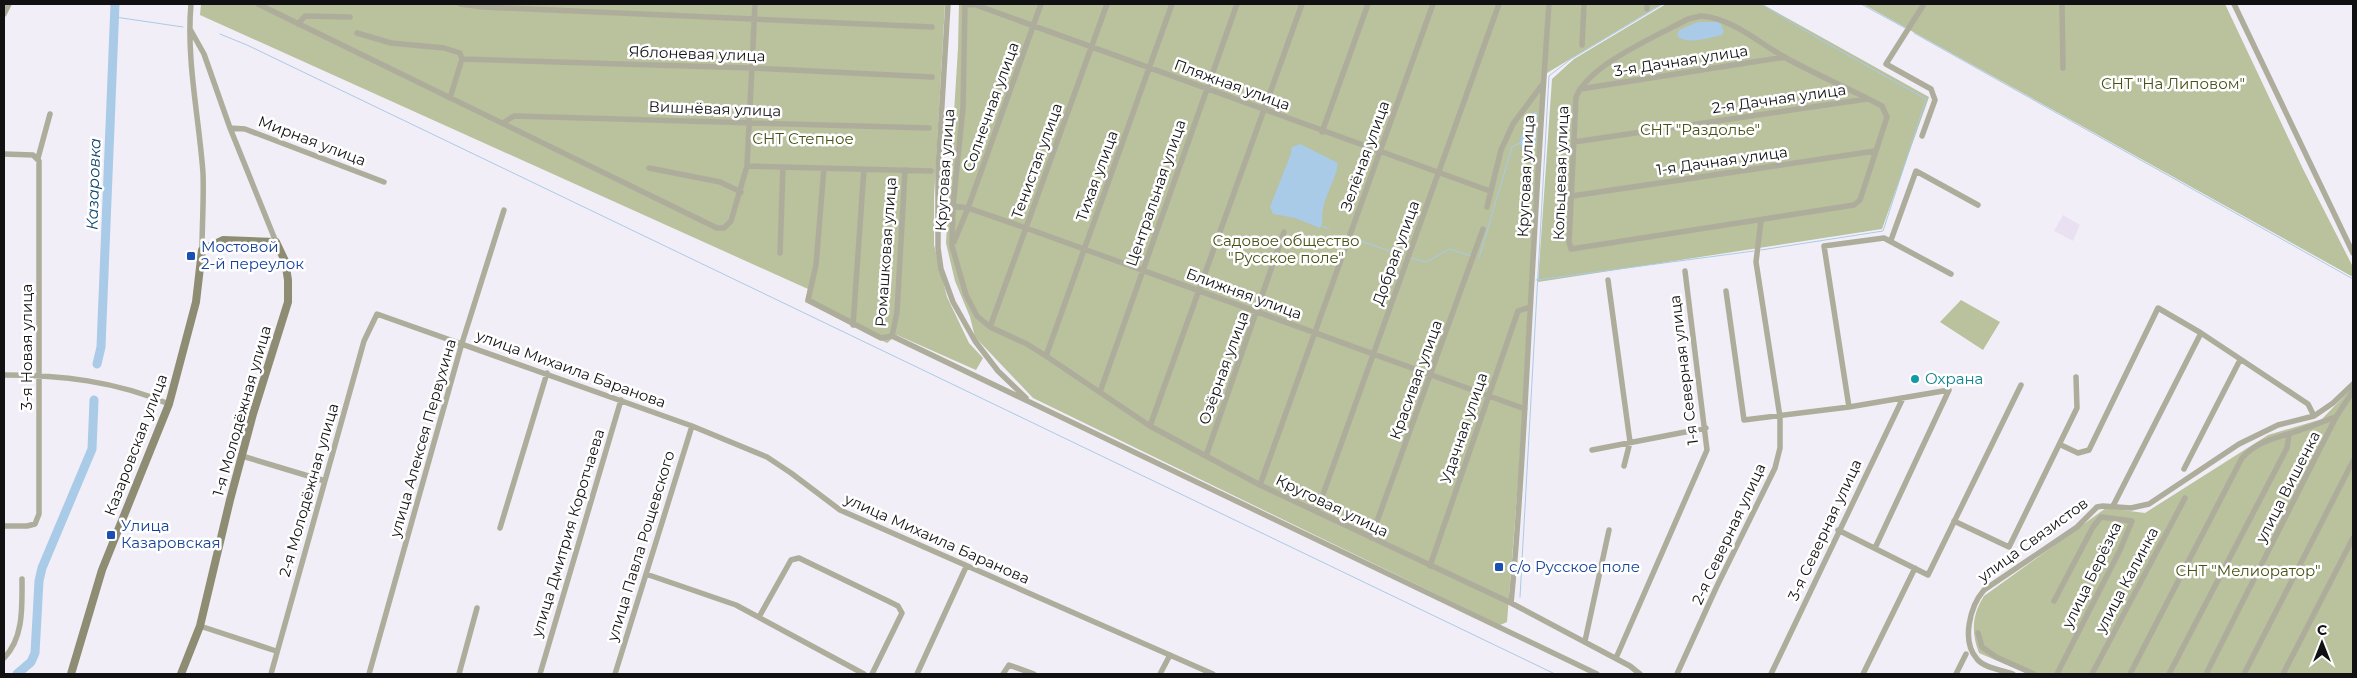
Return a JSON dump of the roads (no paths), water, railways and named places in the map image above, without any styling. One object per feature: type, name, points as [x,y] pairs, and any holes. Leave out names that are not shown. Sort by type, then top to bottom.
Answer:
[{"type":"street","points":[[4,14],[9,4]]},
{"type":"street","points":[[189,27],[204,54],[230,128],[276,242],[223,240],[202,250],[203,174],[189,27],[191,4]]},
{"type":"street","points":[[258,4],[717,228],[724,228],[731,221],[741,192],[747,166],[756,4]]},
{"type":"street","points":[[460,4],[483,7],[932,27]]},
{"type":"street","points":[[948,4],[938,171],[938,248],[941,269],[953,302],[974,341],[998,371],[1027,400]]},
{"type":"street","name":"Пляжная улица","points":[[965,4],[976,4],[1033,27],[1092,46],[1322,132],[1490,191]]},
{"type":"street","name":"Круговая улица","points":[[965,4],[963,108],[953,206],[952,246],[966,295],[977,316],[990,327],[1027,344],[1046,356],[1150,426],[1260,485],[1511,603],[1518,528],[1548,4]]},
{"type":"street","name":"Солнечная улица","points":[[952,246],[968,208],[1041,4]]},
{"type":"street","name":"Тенистая улица","points":[[990,327],[1107,4]]},
{"type":"street","name":"Тихая улица","points":[[1046,356],[1172,4]]},
{"type":"street","name":"Центральная улица","points":[[1100,392],[1237,4]]},
{"type":"street","points":[[1150,426],[1302,4]]},
{"type":"street","points":[[1322,132],[1368,4]]},
{"type":"street","name":"Зелёная улица","points":[[1260,485],[1433,4]]},
{"type":"street","name":"Добрая улица","points":[[1317,511],[1499,4]]},
{"type":"street","points":[[1582,45],[1584,4]]},
{"type":"street","points":[[1922,136],[1935,100],[1931,89],[1886,64],[1924,4]]},
{"type":"street","points":[[2062,4],[2063,68]]},
{"type":"street","points":[[2234,4],[2353,253]]},
{"type":"street","points":[[298,24],[305,16],[350,18]]},
{"type":"street","name":"Кольцевая улица","points":[[1700,16],[1712,16],[1725,21],[1785,57],[1882,106],[1887,117],[1860,200],[1854,205],[1571,250],[1569,242],[1576,97],[1580,89],[1593,74],[1611,61],[1688,19],[1700,16]]},
{"type":"street","name":"Яблоневая улица","points":[[357,33],[391,43],[444,48],[460,53],[462,59],[753,68],[932,77]]},
{"type":"street","name":"3-я Дачная улица","points":[[1580,89],[1785,57]]},
{"type":"street","points":[[450,98],[462,59]]},
{"type":"street","points":[[1487,207],[1501,150],[1513,124],[1542,85]]},
{"type":"street","name":"2-я Дачная улица","points":[[1574,142],[1868,99]]},
{"type":"street","name":"3-я Новая улица","points":[[4,526],[35,524],[39,514],[38,160],[50,114]]},
{"type":"street","name":"Вишнёвая улица","points":[[503,123],[514,116],[930,128]]},
{"type":"street","name":"Мирная улица","points":[[230,128],[245,129],[384,182]]},
{"type":"street","name":"1-я Дачная улица","points":[[1572,196],[1875,151]]},
{"type":"street","points":[[4,154],[30,155],[38,160]]},
{"type":"street","points":[[747,166],[931,171]]},
{"type":"street","points":[[780,254],[783,167]]},
{"type":"street","points":[[648,168],[720,182],[741,192]]},
{"type":"street","points":[[824,168],[816,265],[808,300],[852,325],[881,338],[892,336],[1597,674]]},
{"type":"street","points":[[852,325],[864,169]]},
{"type":"street","name":"Ромашковая улица","points":[[892,336],[897,312],[905,170]]},
{"type":"street","points":[[1891,240],[1916,171],[1978,205]]},
{"type":"street","name":"Ближняя улица","points":[[953,206],[968,208],[1026,228],[1525,409]]},
{"type":"street","name":"улица Алексея Первухина","points":[[369,674],[462,343],[504,210]]},
{"type":"street","name":"2-я Северная улица","points":[[1677,674],[1717,586],[1775,468],[1780,448],[1780,416],[1756,262],[1761,220]]},
{"type":"street","name":"Красивая улица","points":[[1371,538],[1483,229]]},
{"type":"street","name":"Озёрная улица","points":[[1206,456],[1258,312],[1284,232]]},
{"type":"street","points":[[1849,407],[1824,246],[1884,238],[1891,240],[1951,274]]},
{"type":"street","name":"1-я Молодёжная улица","points":[[181,674],[200,626],[242,456],[288,302],[288,280],[285,261],[276,242]]},
{"type":"street","name":"Казаровская улица","points":[[71,674],[102,570],[169,404],[196,302],[202,250]]},
{"type":"street","name":"1-я Северная улица","points":[[1616,658],[1706,450],[1706,428],[1685,271]]},
{"type":"street","points":[[1608,280],[1630,442],[1624,466]]},
{"type":"street","points":[[1726,290],[1744,420],[1849,407],[1949,390],[1875,548]]},
{"type":"street","name":"Удачная улица","points":[[1430,566],[1518,310],[1530,306]]},
{"type":"street","points":[[2061,445],[2078,452],[2089,450],[2158,308],[2201,333],[2308,404],[2314,416]]},
{"type":"street","name":"улица Михаила Баранова","points":[[377,314],[692,426],[767,458],[791,473],[840,510],[1213,674]]},
{"type":"street","name":"2-я Молодёжная улица","points":[[271,674],[364,340],[377,314]]},
{"type":"street","points":[[2114,506],[2201,333]]},
{"type":"street","points":[[2184,469],[2240,360]]},
{"type":"street","points":[[500,528],[547,373]]},
{"type":"street","points":[[4,375],[39,375],[111,384],[139,391],[169,404]]},
{"type":"street","points":[[1954,521],[2009,548],[2061,445],[2077,408],[2076,377]]},
{"type":"street","name":"улица Связистов","points":[[2013,674],[1978,661],[1972,650],[1971,618],[1977,597],[1995,582],[2077,527],[2092,510],[2103,506],[2131,508],[2149,504],[2239,444],[2278,425],[2314,416],[2333,403],[2353,384]]},
{"type":"street","points":[[1838,530],[1928,575],[2021,385]]},
{"type":"street","name":"улица Вишенка","points":[[2206,674],[2336,417],[2353,391]]},
{"type":"street","name":"3-я Северная улица","points":[[1771,674],[1838,530],[1903,398]]},
{"type":"street","name":"улица Дмитрия Коротчаева","points":[[540,674],[621,400]]},
{"type":"street","points":[[2130,674],[2242,458],[2249,450],[2273,437],[2289,434],[2336,417]]},
{"type":"street","name":"улица Павла Рощевского","points":[[615,674],[692,426]]},
{"type":"street","points":[[1592,450],[1706,428]]},
{"type":"street","points":[[2169,674],[2287,448],[2289,434]]},
{"type":"street","points":[[242,456],[325,481]]},
{"type":"street","points":[[2244,674],[2353,461]]},
{"type":"street","name":"улица Калинка","points":[[2092,674],[2184,498]]},
{"type":"street","name":"улица Берёзка","points":[[2054,601],[2092,527],[2101,517],[2132,521],[2120,550],[2057,674]]},
{"type":"street","points":[[1585,641],[1610,530]]},
{"type":"street","points":[[2283,674],[2353,538]]},
{"type":"street","points":[[759,617],[791,560],[799,558],[898,606],[902,613],[872,674]]},
{"type":"street","points":[[917,674],[966,567]]},
{"type":"street","points":[[1863,674],[1915,568]]},
{"type":"street","points":[[646,574],[736,605],[808,646],[864,674]]},
{"type":"street","points":[[4,658],[12,649],[18,632],[22,610],[22,579]]},
{"type":"street","points":[[1511,603],[1616,658],[1640,674]]},
{"type":"street","points":[[460,674],[477,608]]},
{"type":"street","points":[[200,626],[276,651]]},
{"type":"street","points":[[1978,633],[1982,647],[1996,657],[2034,674]]},
{"type":"street","points":[[1956,674],[1966,654]]},
{"type":"street","points":[[1160,674],[1170,655]]},
{"type":"street","points":[[1003,674],[1009,665],[1034,674]]},
{"type":"water","points":[[1698,22],[1720,22],[1724,32],[1722,35],[1698,40],[1687,40],[1677,36],[1679,30]]},
{"type":"water","points":[[1534,112],[1537,112],[1536,144],[1526,143],[1522,147],[1519,144],[1526,122],[1532,118]]},
{"type":"water","points":[[1300,144],[1338,163],[1324,203],[1320,228],[1295,218],[1273,214],[1270,207],[1292,147]]},
{"type":"waterway","name":"Казаровка","points":[[97,364],[101,347],[115,4]]},
{"type":"waterway","points":[[1520,597],[1549,76],[1571,59],[1663,4]]},
{"type":"waterway","points":[[1761,4],[1926,99],[1883,231],[1761,250]]},
{"type":"waterway","points":[[1861,4],[1905,28]]},
{"type":"waterway","points":[[115,17],[183,27]]},
{"type":"waterway","points":[[1914,33],[2353,279]]},
{"type":"waterway","points":[[220,34],[247,45],[1555,674]]},
{"type":"waterway","points":[[1479,258],[1512,147],[1519,143]]},
{"type":"waterway","points":[[1322,226],[1329,229]]},
{"type":"waterway","points":[[1355,239],[1404,256]]},
{"type":"waterway","points":[[1411,258],[1426,262],[1450,249],[1471,256]]},
{"type":"waterway","points":[[1536,280],[1754,251]]},
{"type":"waterway","name":"Казаровка","points":[[17,674],[31,662],[35,653],[39,581],[42,568],[92,449],[94,400]]},
{"type":"place","name":"Мостовой 2-й переулок","points":[[191,256]]},
{"type":"place","name":"Охрана","points":[[1915,379]]},
{"type":"place","name":"Улица Казаровская","points":[[111,535]]},
{"type":"place","name":"с/о Русское поле","points":[[1499,567]]},
{"type":"park label","name":"СНТ \"На Липовом\"","points":[[2173,84]]},
{"type":"park label","name":"СНТ \"Раздолье\"","points":[[1700,130]]},
{"type":"park label","name":"СНТ Степное","points":[[803,139]]},
{"type":"park label","name":"Садовое общество \"Русское поле\"","points":[[1286,250]]},
{"type":"park label","name":"СНТ \"Мелиоратор\"","points":[[2248,571]]}]
